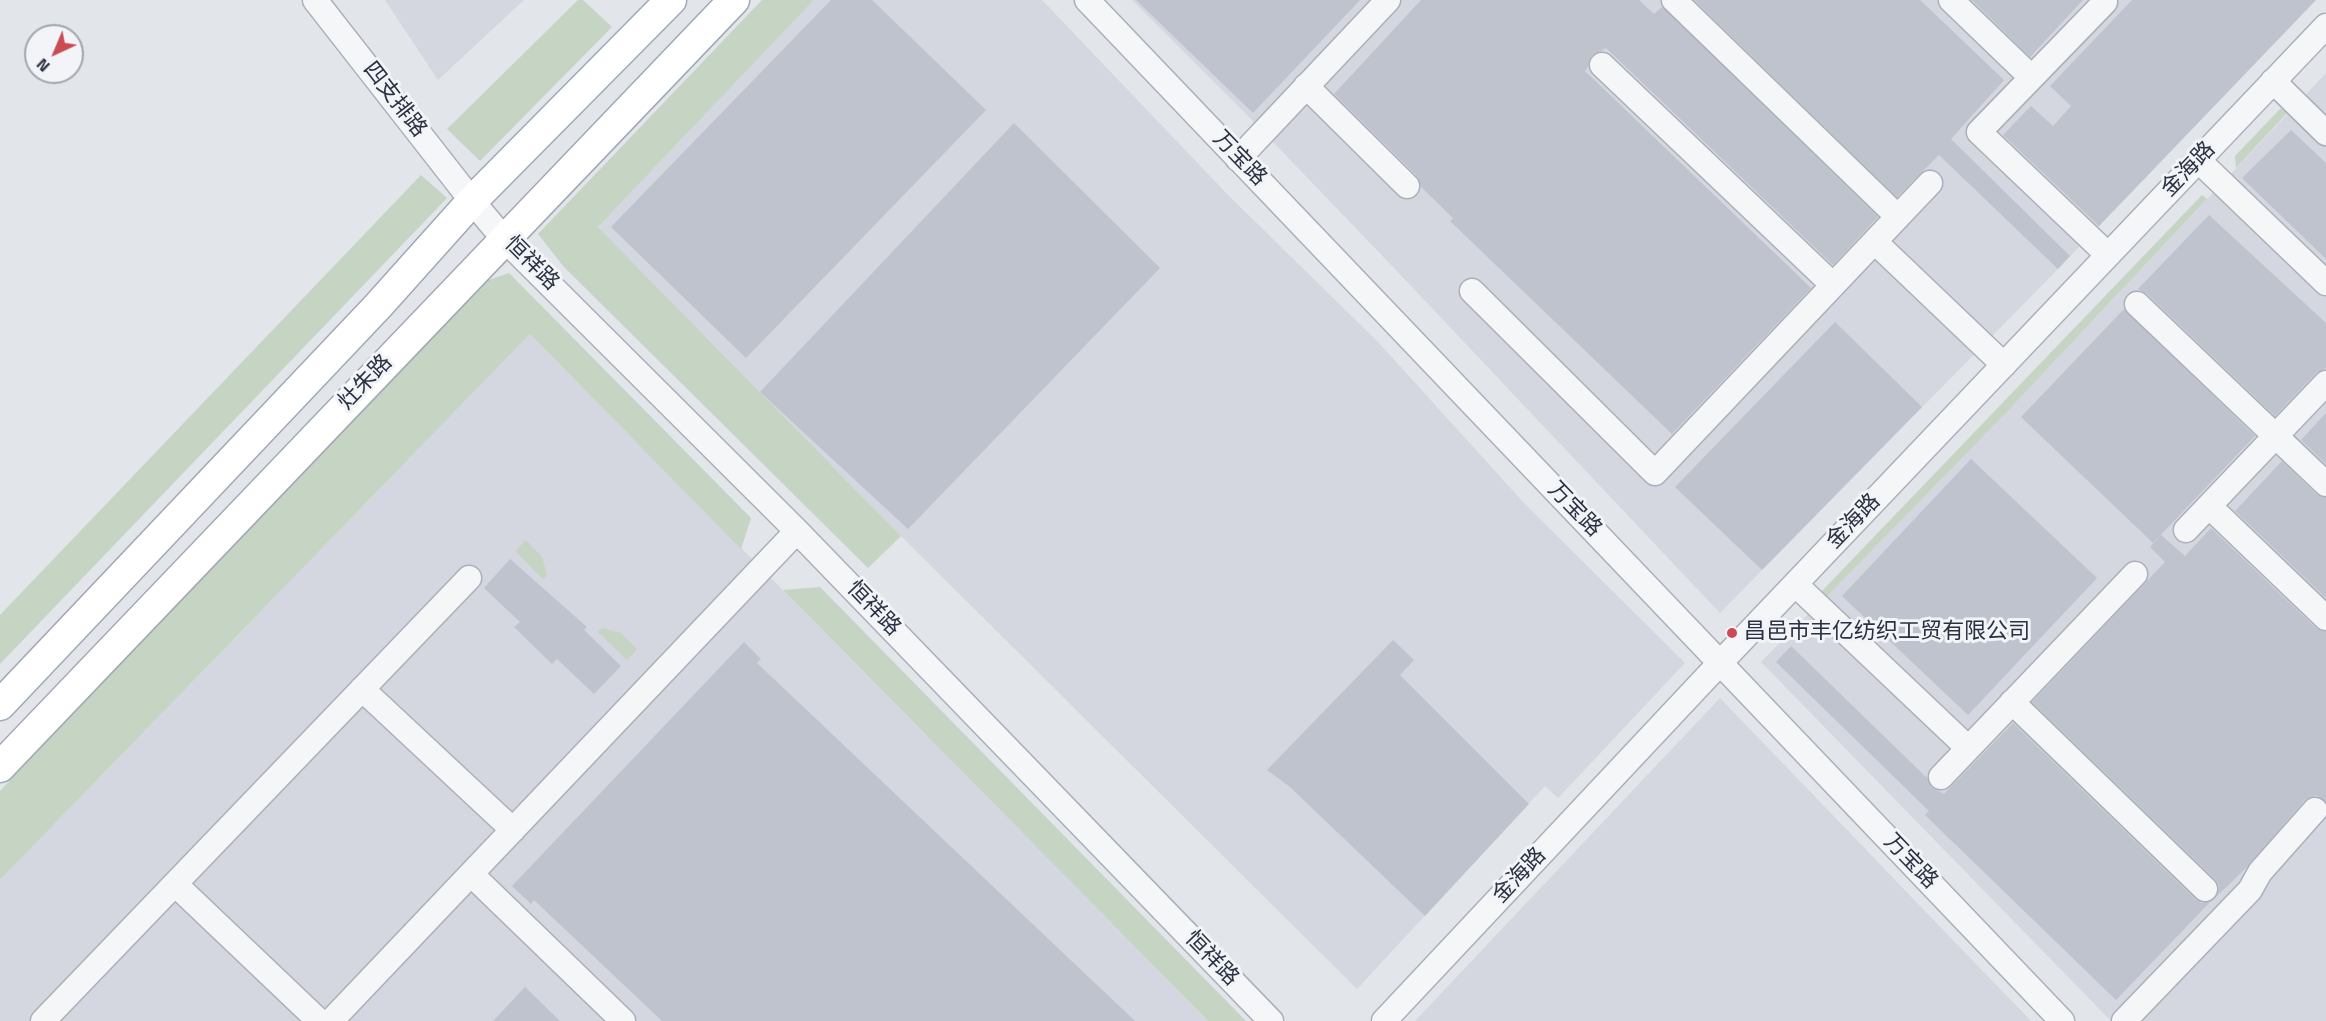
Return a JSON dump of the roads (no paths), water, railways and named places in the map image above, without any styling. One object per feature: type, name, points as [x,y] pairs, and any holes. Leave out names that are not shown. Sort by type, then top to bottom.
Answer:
[{"type":"main road","name":"灶朱路","points":[[0,705],[378,306],[472,201],[671,0]]},
{"type":"main road","name":"灶朱路","points":[[0,767],[734,0]]},
{"type":"street","name":"四支排路","points":[[315,0],[472,201]]},
{"type":"street","name":"万宝路","points":[[1087,0],[2062,1021]]},
{"type":"street","points":[[1238,159],[1388,0]]},
{"type":"street","points":[[1674,0],[1898,217]]},
{"type":"street","points":[[1952,0],[2031,77]]},
{"type":"street","points":[[2105,2],[1979,132],[2108,255]]},
{"type":"street","name":"金海路","points":[[1384,1021],[1720,663],[2326,26]]},
{"type":"street","points":[[1602,65],[1833,285]]},
{"type":"street","points":[[2273,81],[2326,133]]},
{"type":"street","points":[[1306,86],[1407,186]]},
{"type":"street","points":[[2198,160],[2326,283]]},
{"type":"street","points":[[1472,291],[1655,473],[1930,183]]},
{"type":"street","name":"恒祥路","points":[[472,201],[504,238],[797,531],[1270,1021]]},
{"type":"street","points":[[1875,242],[2004,365]]},
{"type":"street","points":[[2137,304],[2326,484]]},
{"type":"street","points":[[2186,530],[2326,383]]},
{"type":"street","points":[[2209,506],[2326,618]]},
{"type":"street","points":[[331,1021],[797,531]]},
{"type":"street","points":[[1941,777],[2134,574]]},
{"type":"street","points":[[43,1021],[469,578]]},
{"type":"street","points":[[1795,584],[1968,748]]},
{"type":"street","points":[[362,689],[513,830]]},
{"type":"street","points":[[2012,702],[2205,889]]},
{"type":"street","points":[[2124,1021],[2250,890],[2260,872],[2315,810]]},
{"type":"street","points":[[471,874],[623,1021]]},
{"type":"street","points":[[175,884],[319,1021]]},
{"type":"place","name":"昌邑市丰亿纺织工贸有限公司","points":[[1732,633]]}]
